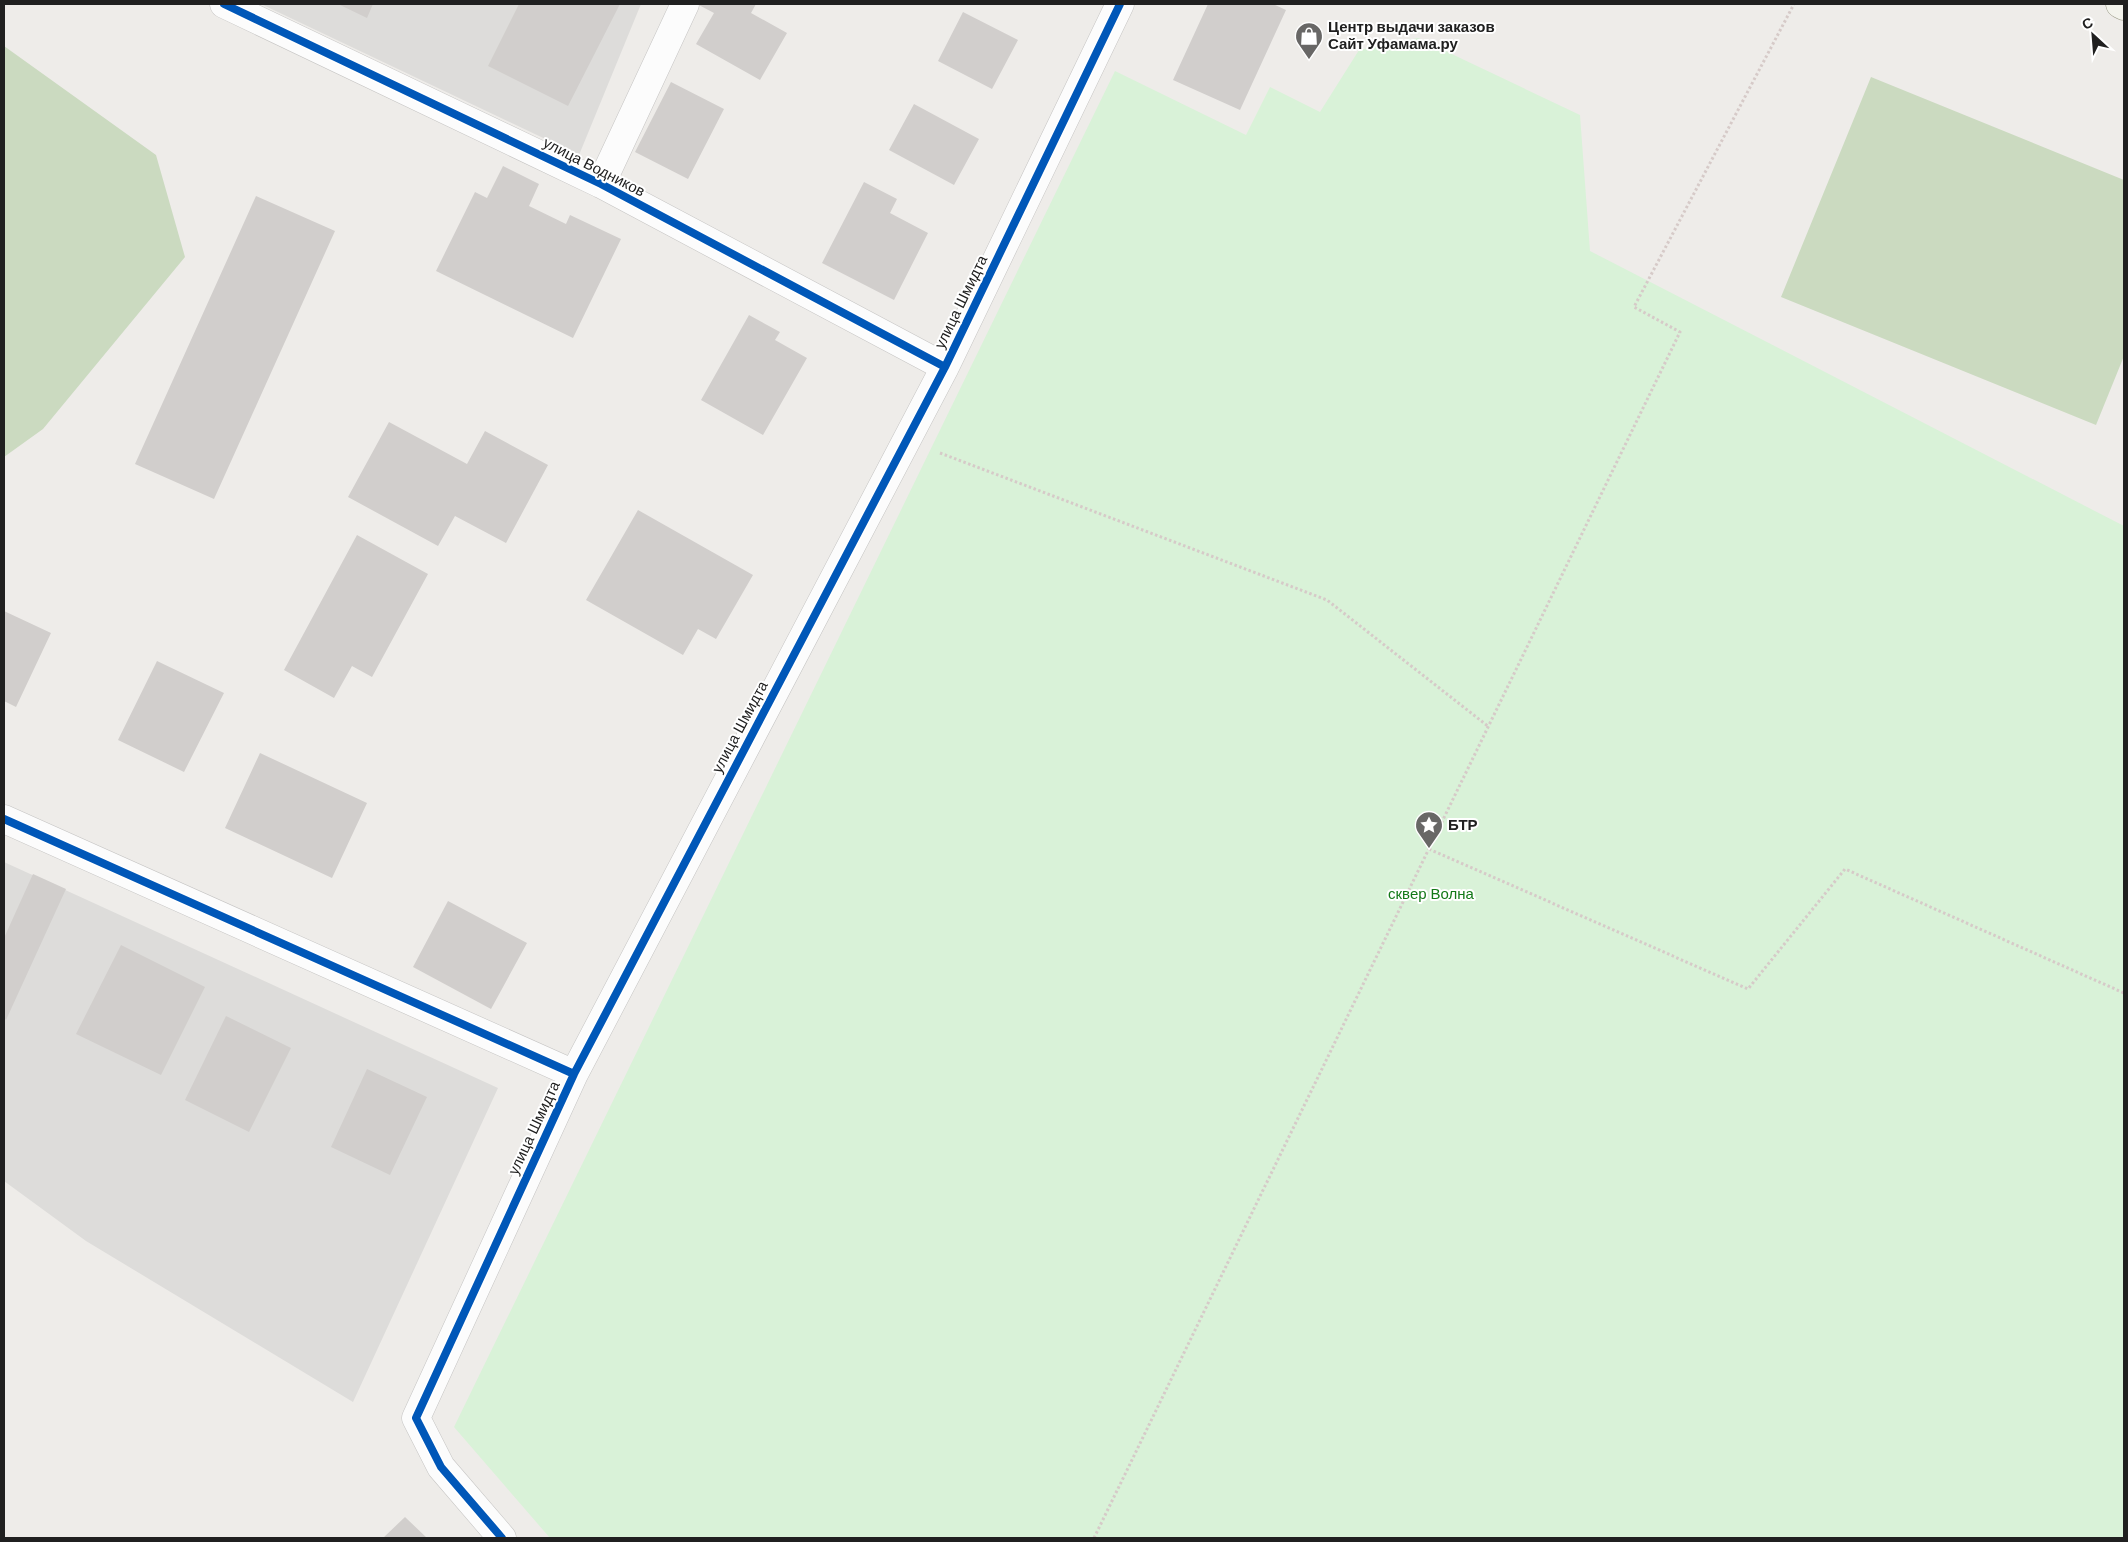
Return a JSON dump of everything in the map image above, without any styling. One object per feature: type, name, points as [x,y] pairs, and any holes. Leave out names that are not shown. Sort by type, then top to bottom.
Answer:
[{"type":"main road","points":[[2120,4],[2124,6]]},
{"type":"street","name":"улица Водников","points":[[224,4],[601,184],[945,367]]},
{"type":"street","points":[[601,184],[685,4]]},
{"type":"street","name":"улица Шмидта","points":[[502,1538],[441,1467],[416,1418],[574,1074],[945,367],[1120,4]]},
{"type":"street","points":[[4,819],[574,1074]]},
{"type":"path","points":[[1094,1538],[1680,332],[1634,307],[1794,4]]},
{"type":"path","points":[[906,440],[1327,600],[1488,727]]},
{"type":"path","points":[[1429,849],[1748,989],[1845,868],[2124,993]]},
{"type":"shaded area","points":[[261,4],[641,4],[579,155]]},
{"type":"shaded area","points":[[4,862],[498,1088],[353,1402],[86,1241],[4,1181]]},
{"type":"green space","name":"сквер Волна","points":[[1418,38],[1580,115],[1590,251],[2124,526],[2124,1538],[550,1538],[454,1427],[1115,71],[1246,135],[1270,87],[1320,112],[1359,50]]},
{"type":"green space","points":[[4,46],[156,155],[185,257],[43,429],[4,457]]},
{"type":"green space","points":[[1871,77],[2124,180],[2124,356],[2096,425],[1781,297]]},
{"type":"building","points":[[338,4],[373,4],[367,18]]},
{"type":"building","points":[[519,4],[620,4],[568,106],[488,66]]},
{"type":"building","points":[[697,4],[756,4],[751,13],[787,33],[760,80],[696,44],[714,13]]},
{"type":"building","points":[[1208,4],[1273,4],[1286,10],[1240,110],[1173,80]]},
{"type":"building","points":[[963,12],[1018,40],[992,89],[938,61]]},
{"type":"building","points":[[671,82],[724,109],[688,179],[635,152]]},
{"type":"building","points":[[914,104],[979,139],[954,185],[889,150]]},
{"type":"building","points":[[503,166],[539,184],[529,206],[566,224],[570,215],[621,239],[573,338],[436,271],[475,192],[487,198]]},
{"type":"building","points":[[864,182],[897,199],[890,213],[928,233],[894,300],[822,263]]},
{"type":"building","points":[[256,196],[335,231],[214,499],[135,464]]},
{"type":"building","points":[[749,315],[780,332],[775,340],[807,358],[763,435],[701,400]]},
{"type":"building","points":[[389,422],[467,464],[485,431],[548,465],[506,543],[455,516],[438,546],[348,497]]},
{"type":"building","points":[[638,510],[753,575],[716,639],[698,629],[683,655],[586,600]]},
{"type":"building","points":[[357,535],[428,574],[372,677],[352,666],[334,698],[284,670]]},
{"type":"building","points":[[4,611],[51,633],[16,707],[4,701]]},
{"type":"building","points":[[157,661],[224,693],[184,772],[118,740]]},
{"type":"building","points":[[260,753],[367,803],[332,878],[225,828]]},
{"type":"building","points":[[33,874],[66,889],[6,1020],[4,1018],[4,938]]},
{"type":"building","points":[[448,901],[527,943],[491,1009],[413,967]]},
{"type":"building","points":[[121,945],[205,987],[161,1075],[76,1034]]},
{"type":"building","points":[[226,1016],[291,1048],[249,1132],[185,1100]]},
{"type":"building","points":[[367,1069],[427,1097],[390,1175],[331,1147]]},
{"type":"building","points":[[405,1517],[427,1538],[383,1538]]},
{"type":"cycle path","points":[[224,4],[601,184],[945,367]]},
{"type":"cycle path","points":[[502,1538],[441,1467],[416,1418],[574,1074],[945,367],[1120,4]]},
{"type":"cycle path","points":[[4,819],[574,1074]]},
{"type":"place","name":"Центр выдачи заказов Сайт Уфамама.ру","points":[[1309,60]]},
{"type":"place","name":"БТР","points":[[1429,849]]}]
